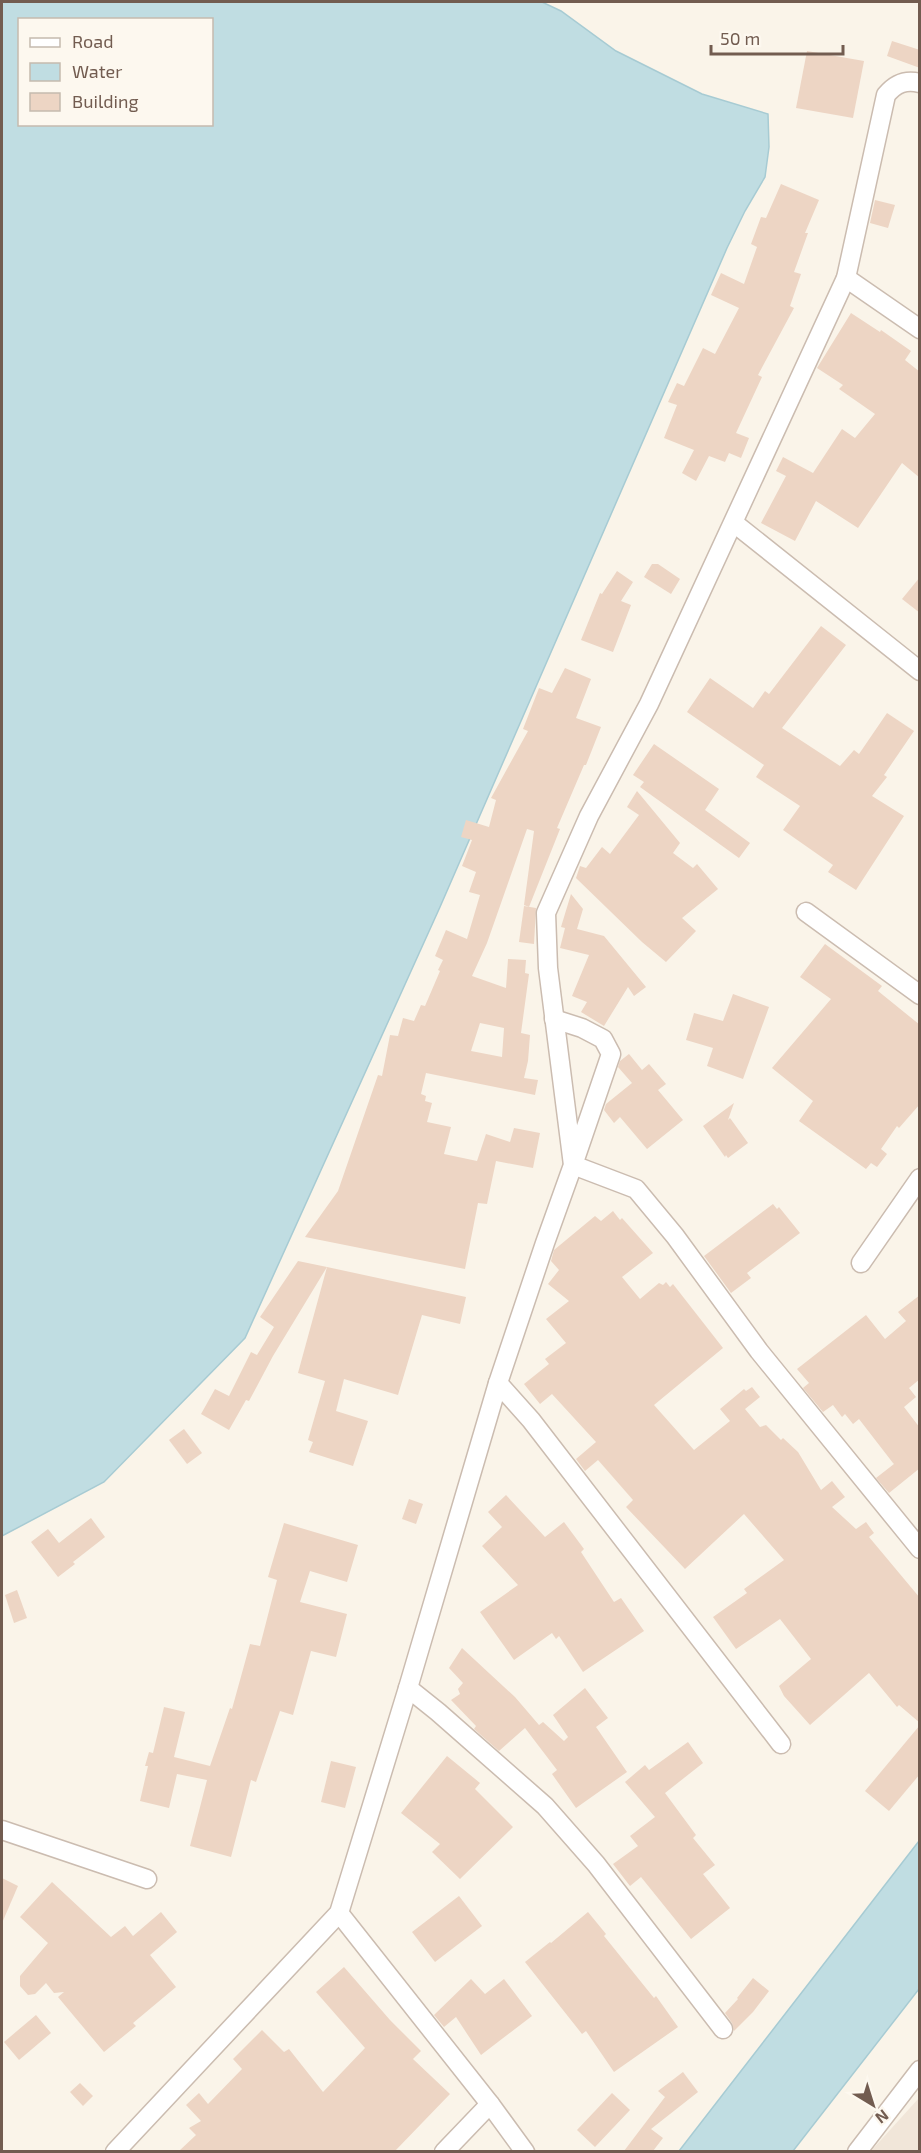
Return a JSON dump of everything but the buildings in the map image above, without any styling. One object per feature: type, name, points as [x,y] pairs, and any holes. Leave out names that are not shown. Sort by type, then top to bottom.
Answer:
[{"type":"street","points":[[573,1166],[548,968],[546,913],[590,816],[649,704],[846,278],[886,96],[906,81],[920,83]]},
{"type":"street","points":[[846,278],[920,328]]},
{"type":"street","points":[[734,523],[920,671]]},
{"type":"street","points":[[806,912],[920,995]]},
{"type":"street","points":[[115,2151],[339,1913],[498,1383],[611,1054],[603,1039],[582,1028],[554,1018]]},
{"type":"street","points":[[573,1166],[636,1189],[675,1236],[759,1351],[920,1550]]},
{"type":"street","points":[[861,1263],[920,1178]]},
{"type":"street","points":[[498,1383],[531,1420],[781,1744]]},
{"type":"street","points":[[408,1688],[544,1806],[596,1864],[723,2029]]},
{"type":"street","points":[[2,1830],[147,1879]]},
{"type":"street","points":[[339,1913],[525,2151]]},
{"type":"street","points":[[857,2151],[920,2070]]},
{"type":"street","points":[[444,2151],[490,2104]]},
{"type":"shaded area","points":[[919,2098],[919,2151],[871,2151]]},
{"type":"water","points":[[2,2],[542,2],[561,11],[616,51],[702,94],[768,114],[769,147],[765,177],[727,248],[440,907],[245,1338],[104,1482],[2,1536]]},
{"type":"water","points":[[919,1841],[919,1989],[793,2151],[679,2151]]}]
